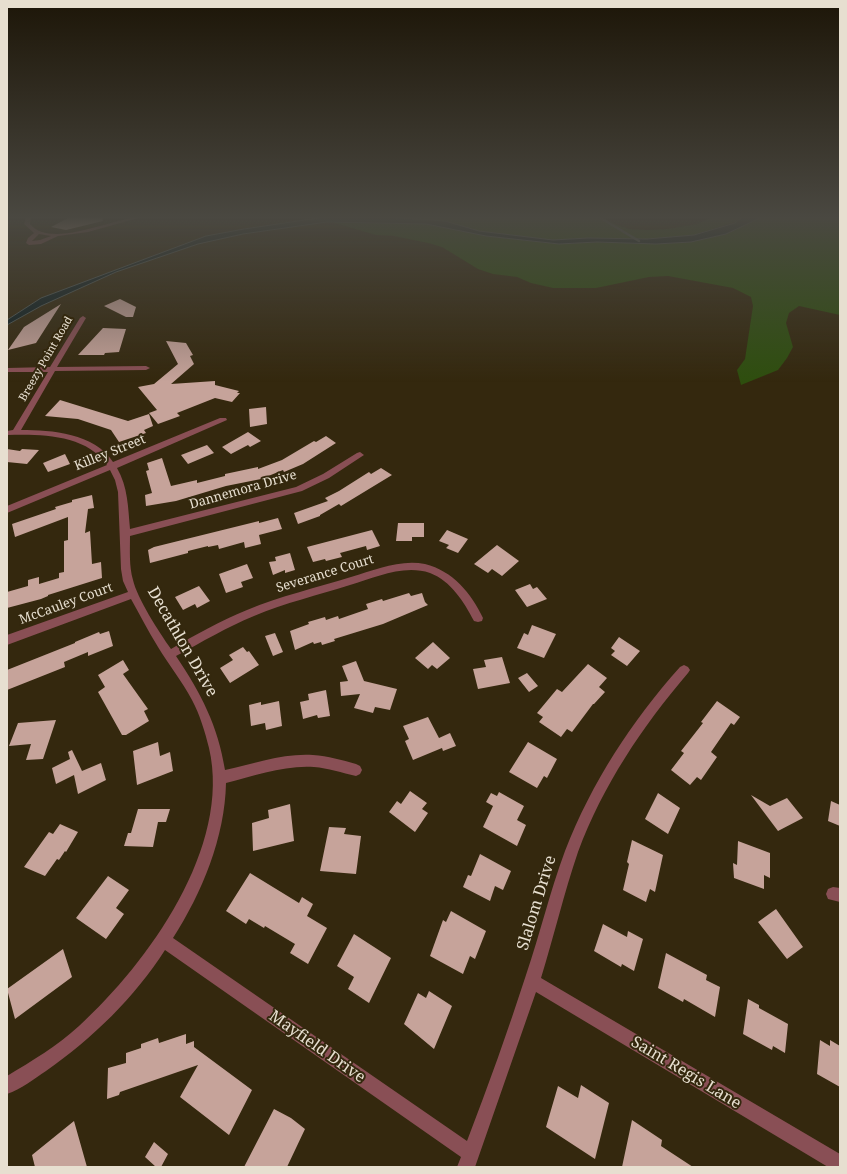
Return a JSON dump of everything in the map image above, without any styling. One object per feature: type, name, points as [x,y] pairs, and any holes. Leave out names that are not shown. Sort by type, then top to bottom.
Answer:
[{"type":"street","name":"Breezy Point Road","points":[[11,433],[53,370],[83,318]]},
{"type":"street","points":[[7,370],[146,368]]},
{"type":"street","name":"Killey Street","points":[[7,510],[223,420]]},
{"type":"street","name":"Decathlon Drive","points":[[7,1086],[46,1062],[84,1032],[118,998],[147,964],[164,940],[190,892],[204,858],[214,824],[219,792],[219,778],[211,734],[201,706],[188,682],[169,655],[149,622],[128,582],[120,482],[107,459],[82,442],[59,435],[11,433]]},
{"type":"street","name":"Dannemora Drive","points":[[125,534],[299,489],[326,476],[360,455]]},
{"type":"street","name":"Severance Court","points":[[169,655],[239,618],[270,606],[402,566],[426,568],[436,572],[462,592],[478,618]]},
{"type":"street","name":"McCauley Court","points":[[7,640],[134,594]]},
{"type":"street","name":"Slalom Drive","points":[[468,1161],[532,981],[571,852],[584,821],[607,774],[635,728],[657,699],[684,670]]},
{"type":"street","points":[[219,778],[288,762],[308,761],[332,764],[356,770]]},
{"type":"street","name":"Mayfield Drive","points":[[164,940],[468,1161]]},
{"type":"street","name":"Saint Regis Lane","points":[[532,981],[840,1164]]},
{"type":"green space","points":[[486,272],[840,272],[840,315],[799,306],[789,313],[786,323],[793,347],[787,358],[778,370],[741,385],[737,370],[745,359],[753,306],[751,297],[733,288],[668,276],[649,277],[596,288],[553,288],[531,283],[517,277]]},
{"type":"shaded area","points":[[111,272],[117,272],[41,306],[7,325],[7,320],[41,298]]},
{"type":"building","points":[[120,299],[136,307],[133,317],[126,317],[104,306]]},
{"type":"building","points":[[61,304],[36,343],[8,350],[24,327]]},
{"type":"building","points":[[103,328],[126,329],[119,352],[105,353],[104,355],[78,355]]},
{"type":"building","points":[[166,341],[186,343],[193,355],[190,356],[194,364],[171,384],[215,381],[215,385],[239,391],[237,393],[240,393],[232,402],[215,398],[177,413],[180,416],[158,424],[149,413],[157,410],[138,387],[154,384],[178,364]]},
{"type":"building","points":[[60,400],[128,421],[149,414],[153,426],[144,430],[146,433],[119,442],[111,430],[78,419],[45,416]]},
{"type":"building","points":[[266,407],[267,424],[250,427],[249,409]]},
{"type":"building","points":[[248,432],[261,441],[250,447],[248,445],[231,454],[222,447]]},
{"type":"building","points":[[326,436],[336,443],[303,464],[284,472],[283,470],[261,479],[226,486],[176,501],[146,506],[145,495],[152,493],[146,471],[149,470],[147,463],[162,458],[171,486],[197,480],[197,483],[225,476],[225,474],[258,467],[258,469],[282,460],[314,441],[316,442]]},
{"type":"building","points":[[207,445],[214,453],[188,464],[181,455]]},
{"type":"building","points":[[7,449],[20,451],[22,449],[39,450],[27,464],[7,462]]},
{"type":"building","points":[[65,454],[70,464],[48,472],[43,463]]},
{"type":"building","points":[[381,468],[392,475],[341,506],[339,504],[320,516],[298,524],[294,513],[328,501],[325,498],[369,472],[371,474]]},
{"type":"building","points":[[92,495],[94,508],[88,509],[85,533],[90,531],[92,564],[101,562],[102,578],[48,595],[41,599],[7,608],[7,592],[28,586],[28,580],[39,577],[39,584],[59,578],[59,573],[64,572],[64,541],[68,540],[68,517],[15,537],[12,524],[56,509],[55,507],[72,502],[72,500]]},
{"type":"building","points":[[278,518],[282,529],[259,535],[261,544],[245,548],[244,542],[219,549],[218,545],[208,546],[150,563],[148,550],[154,547],[259,521],[259,523]]},
{"type":"building","points":[[398,523],[424,523],[424,537],[412,537],[412,541],[396,541]]},
{"type":"building","points":[[372,530],[380,546],[367,550],[366,546],[340,553],[342,557],[326,561],[325,559],[313,562],[307,547]]},
{"type":"building","points":[[447,530],[468,539],[458,553],[446,548],[449,545],[439,541]]},
{"type":"building","points":[[497,545],[519,561],[502,576],[492,569],[488,573],[474,564]]},
{"type":"building","points":[[290,553],[295,570],[285,573],[285,570],[273,575],[269,562],[276,561],[275,557]]},
{"type":"building","points":[[247,564],[253,578],[241,582],[243,587],[226,593],[219,574]]},
{"type":"building","points":[[530,584],[533,589],[537,587],[547,599],[527,607],[515,590]]},
{"type":"building","points":[[199,586],[210,601],[197,608],[195,604],[183,610],[175,597]]},
{"type":"building","points":[[409,593],[411,596],[422,593],[425,602],[428,605],[383,624],[334,639],[335,641],[322,645],[321,642],[314,644],[313,642],[295,650],[290,631],[309,624],[308,622],[325,617],[326,620],[338,616],[339,619],[368,609],[366,604],[382,599],[383,601]]},
{"type":"building","points":[[532,625],[556,634],[544,658],[517,648],[524,633],[528,635]]},
{"type":"building","points":[[109,631],[113,646],[88,656],[88,652],[64,662],[65,667],[7,690],[7,670],[99,632],[100,634]]},
{"type":"building","points":[[275,633],[283,652],[273,656],[265,636]]},
{"type":"building","points":[[619,637],[640,651],[627,666],[611,655],[615,651],[611,648]]},
{"type":"building","points":[[433,642],[450,658],[437,669],[432,665],[428,669],[415,658]]},
{"type":"building","points":[[243,647],[247,652],[249,651],[259,665],[230,683],[220,668],[233,660],[229,655]]},
{"type":"building","points":[[502,657],[510,683],[478,689],[473,669],[486,667],[484,660]]},
{"type":"building","points":[[123,660],[129,670],[123,674],[148,709],[144,711],[149,721],[126,735],[122,735],[98,692],[105,687],[98,675]]},
{"type":"building","points":[[356,661],[364,681],[397,689],[390,710],[375,707],[373,713],[354,708],[360,694],[341,696],[340,682],[348,681],[342,666]]},
{"type":"building","points":[[588,664],[607,678],[599,687],[605,692],[593,704],[572,732],[567,729],[561,737],[539,722],[543,717],[537,713],[557,689],[562,692]]},
{"type":"building","points":[[527,673],[538,686],[529,692],[518,678]]},
{"type":"building","points":[[326,690],[330,716],[318,718],[317,715],[303,719],[300,702],[309,700],[308,694]]},
{"type":"building","points":[[279,701],[282,726],[266,730],[265,723],[251,726],[249,705],[261,702],[261,705]]},
{"type":"building","points":[[717,701],[740,717],[734,725],[731,723],[711,752],[717,757],[701,780],[697,777],[690,785],[671,770],[684,753],[681,751],[703,723],[701,722]]},
{"type":"building","points":[[428,717],[439,738],[450,733],[456,746],[443,751],[442,748],[413,760],[405,741],[409,739],[403,726]]},
{"type":"building","points":[[56,720],[43,759],[26,760],[31,744],[9,746],[18,723]]},
{"type":"building","points":[[158,742],[160,756],[170,752],[173,771],[137,785],[133,751]]},
{"type":"building","points":[[528,742],[557,759],[547,778],[544,776],[537,788],[509,772]]},
{"type":"building","points":[[72,750],[82,771],[101,763],[106,780],[78,794],[74,775],[56,784],[52,768],[70,759],[68,752]]},
{"type":"building","points":[[410,791],[427,803],[422,809],[428,813],[415,832],[389,812],[397,801],[401,804]]},
{"type":"building","points":[[499,792],[524,806],[517,820],[526,825],[517,846],[483,827],[493,806],[486,802],[491,793],[497,796]]},
{"type":"building","points":[[658,793],[680,808],[668,834],[645,819]]},
{"type":"building","points":[[751,795],[770,806],[787,798],[803,818],[778,831]]},
{"type":"building","points":[[831,801],[840,805],[840,826],[828,821]]},
{"type":"building","points":[[290,804],[294,841],[253,851],[252,823],[269,818],[268,810]]},
{"type":"building","points":[[138,809],[170,809],[166,822],[158,822],[153,847],[124,846],[128,833],[131,833]]},
{"type":"building","points":[[60,824],[78,832],[66,852],[65,851],[59,860],[57,859],[45,876],[24,867],[49,832],[53,834]]},
{"type":"building","points":[[329,827],[346,828],[344,834],[361,836],[356,874],[320,871]]},
{"type":"building","points":[[632,840],[663,855],[655,892],[650,889],[646,902],[623,890],[629,864],[627,862]]},
{"type":"building","points":[[738,841],[770,853],[770,878],[764,875],[764,889],[734,878],[733,863],[737,865]]},
{"type":"building","points":[[480,854],[511,871],[503,890],[495,886],[490,901],[463,887],[468,875],[471,876]]},
{"type":"building","points":[[250,873],[299,903],[302,897],[313,904],[307,916],[327,928],[308,964],[290,953],[295,944],[265,926],[264,928],[249,919],[246,924],[226,911]]},
{"type":"building","points":[[108,876],[129,890],[116,908],[124,914],[106,939],[76,918]]},
{"type":"building","points":[[776,909],[803,947],[787,959],[758,922]]},
{"type":"building","points":[[451,911],[486,931],[475,959],[470,956],[463,974],[430,956],[443,920],[446,922]]},
{"type":"building","points":[[603,924],[627,937],[628,931],[643,939],[634,971],[622,964],[621,967],[594,951]]},
{"type":"building","points":[[354,934],[391,958],[369,1003],[348,989],[354,977],[337,966]]},
{"type":"building","points":[[63,949],[72,977],[15,1019],[7,989]]},
{"type":"building","points":[[666,953],[707,975],[706,980],[720,987],[715,1017],[684,999],[683,1002],[658,988]]},
{"type":"building","points":[[429,991],[452,1006],[434,1049],[404,1024],[418,993],[426,998]]},
{"type":"building","points":[[748,999],[759,1005],[759,1008],[788,1024],[785,1053],[773,1046],[772,1050],[743,1034]]},
{"type":"building","points":[[186,1034],[186,1044],[194,1041],[194,1047],[252,1090],[229,1135],[180,1097],[198,1065],[120,1092],[119,1095],[107,1099],[108,1068],[126,1063],[126,1053],[141,1048],[141,1044],[158,1038],[159,1043]]},
{"type":"building","points":[[820,1040],[830,1046],[830,1040],[840,1046],[840,1087],[817,1074]]},
{"type":"building","points":[[581,1085],[609,1103],[595,1159],[546,1127],[558,1086],[578,1098]]},
{"type":"building","points":[[274,1109],[291,1118],[305,1129],[287,1167],[244,1167]]},
{"type":"building","points":[[632,1120],[662,1140],[661,1146],[693,1167],[622,1167]]},
{"type":"building","points":[[74,1121],[87,1167],[35,1167],[32,1155]]},
{"type":"building","points":[[154,1142],[168,1154],[161,1167],[156,1167],[145,1157]]}]
